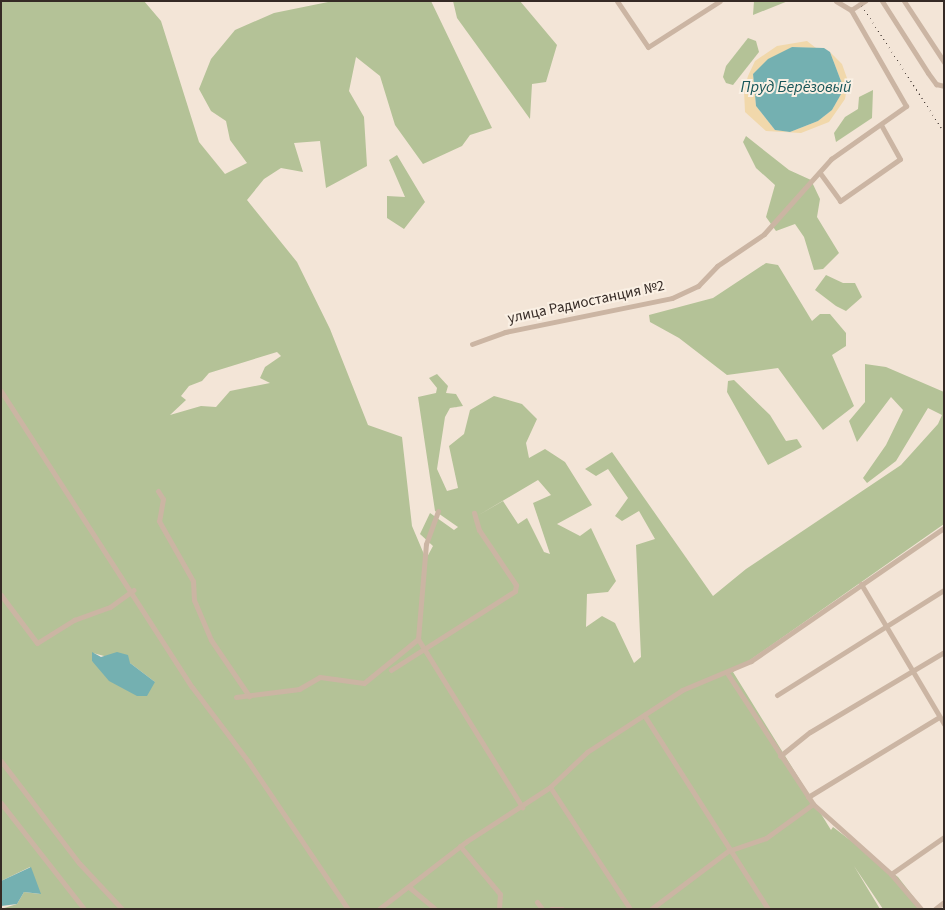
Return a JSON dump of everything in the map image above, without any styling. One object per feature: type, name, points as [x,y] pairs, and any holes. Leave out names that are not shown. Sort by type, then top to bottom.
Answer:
[{"type":"street","points":[[617,1],[648,48],[720,1]]},
{"type":"street","points":[[836,1],[851,10],[865,1]]},
{"type":"street","points":[[882,1],[936,84],[944,86]]},
{"type":"street","points":[[904,1],[944,62]]},
{"type":"street","name":"улица Радиостанция №2","points":[[472,344],[505,332],[637,307],[689,291],[764,234],[820,173],[854,141],[881,125],[906,106],[851,10]]},
{"type":"street","points":[[820,173],[840,201],[900,159],[881,125]]},
{"type":"street","points":[[1,391],[133,590],[192,687],[248,761],[348,909]]},
{"type":"street","points":[[158,491],[163,499],[159,521],[194,581],[194,600],[207,632],[249,696]]},
{"type":"street","points":[[438,511],[426,544],[418,639],[522,807]]},
{"type":"street","points":[[391,670],[427,651],[516,591],[516,585],[479,530],[474,513]]},
{"type":"street","points":[[379,909],[460,846],[550,787],[587,752],[682,690],[727,673],[751,661],[944,528]]},
{"type":"street","points":[[861,584],[885,628],[944,724]]},
{"type":"street","points":[[1,595],[37,643],[74,620],[110,606],[133,590]]},
{"type":"street","points":[[777,695],[944,590]]},
{"type":"street","points":[[236,697],[299,689],[320,677],[364,683],[418,639]]},
{"type":"street","points":[[780,756],[810,732],[944,652]]},
{"type":"street","points":[[727,673],[813,804],[890,874],[920,909]]},
{"type":"street","points":[[644,716],[733,850],[768,909]]},
{"type":"street","points":[[808,797],[939,717]]},
{"type":"street","points":[[1,761],[79,863],[122,909]]},
{"type":"street","points":[[550,787],[630,909]]},
{"type":"street","points":[[1,803],[84,909]]},
{"type":"street","points":[[651,909],[733,850],[766,838],[813,804]]},
{"type":"street","points":[[890,874],[944,837]]},
{"type":"street","points":[[460,846],[500,894],[499,909]]},
{"type":"street","points":[[409,887],[435,909]]},
{"type":"street","points":[[537,902],[542,909]]},
{"type":"street","points":[[935,909],[944,902]]},
{"type":"street","points":[[551,909],[562,909]]},
{"type":"green space","points":[[1,1],[144,1],[161,21],[199,142],[225,174],[247,163],[230,140],[226,121],[211,111],[199,89],[211,59],[235,30],[274,13],[333,1],[431,1],[492,128],[470,135],[462,146],[423,164],[395,125],[380,76],[356,57],[349,91],[364,117],[367,166],[326,188],[320,141],[294,143],[303,172],[281,168],[264,179],[247,200],[297,262],[330,329],[368,425],[402,437],[412,526],[426,559],[433,546],[420,534],[430,513],[454,530],[458,527],[435,511],[418,397],[436,393],[437,388],[429,378],[437,374],[448,386],[446,393],[456,394],[463,406],[450,408],[445,417],[437,469],[447,491],[458,488],[449,446],[464,434],[470,410],[494,396],[522,404],[537,419],[526,443],[529,458],[545,449],[565,462],[592,505],[557,524],[580,536],[591,528],[616,581],[608,592],[587,594],[586,627],[602,616],[615,623],[634,663],[641,657],[636,545],[655,539],[639,511],[622,521],[615,516],[628,498],[608,469],[596,476],[585,469],[612,452],[713,596],[746,569],[901,465],[938,424],[942,415],[928,408],[896,461],[867,483],[863,478],[886,445],[903,410],[891,397],[857,442],[849,421],[865,402],[865,364],[886,367],[944,392],[944,524],[733,672],[831,830],[833,827],[898,877],[923,909],[883,909],[854,866],[880,909],[1,909],[17,904],[24,892],[40,894],[30,867],[1,881]],"holes":[[[277,352],[281,356],[265,367],[260,378],[270,383],[230,391],[216,407],[201,406],[170,415],[186,400],[181,396],[189,386],[202,381],[209,373]],[[538,480],[551,495],[533,503],[550,554],[544,552],[527,518],[518,524],[503,501],[477,516]],[[93,653],[130,663],[155,682],[92,661]]]},
{"type":"green space","points":[[453,1],[520,1],[557,45],[546,82],[532,84],[530,119],[457,18]]},
{"type":"green space","points":[[754,1],[788,1],[753,15]]},
{"type":"green space","points":[[748,38],[756,41],[759,52],[733,85],[726,83],[723,77],[726,66]]},
{"type":"green space","points":[[873,90],[872,118],[836,142],[834,133],[845,117],[858,109],[859,97]]},
{"type":"green space","points":[[746,136],[789,170],[811,180],[820,199],[817,217],[839,253],[823,269],[814,270],[804,237],[795,224],[776,231],[766,217],[775,185],[756,168],[743,142]]},
{"type":"green space","points":[[397,155],[425,202],[404,229],[387,218],[387,196],[405,197],[389,160]]},
{"type":"green space","points":[[766,263],[778,265],[812,321],[820,314],[830,314],[846,333],[846,346],[832,355],[854,406],[823,430],[778,368],[727,375],[679,338],[650,322],[649,315],[713,298]]},
{"type":"green space","points":[[826,275],[843,283],[855,283],[862,297],[846,311],[836,306],[815,290]]},
{"type":"green space","points":[[734,380],[770,415],[786,441],[797,439],[802,447],[768,465],[727,392],[728,381]]},
{"type":"sand","points":[[807,41],[816,48],[792,47],[753,74],[756,106],[775,130],[790,132],[818,121],[832,110],[844,89],[830,52],[842,64],[848,81],[845,99],[829,122],[801,133],[766,131],[745,112],[744,90],[748,76],[755,61],[777,46]]},
{"type":"water","name":"Пруд Берёзовый","points":[[792,47],[824,48],[830,52],[844,89],[832,110],[818,121],[790,132],[775,130],[756,106],[753,74],[768,59]]},
{"type":"water","points":[[92,652],[101,657],[117,652],[128,655],[130,663],[155,682],[147,696],[137,696],[109,681],[92,661]]},
{"type":"water","points":[[31,867],[41,894],[24,892],[17,904],[1,906],[1,881]]},
{"type":"railway","points":[[859,1],[944,132]]}]
